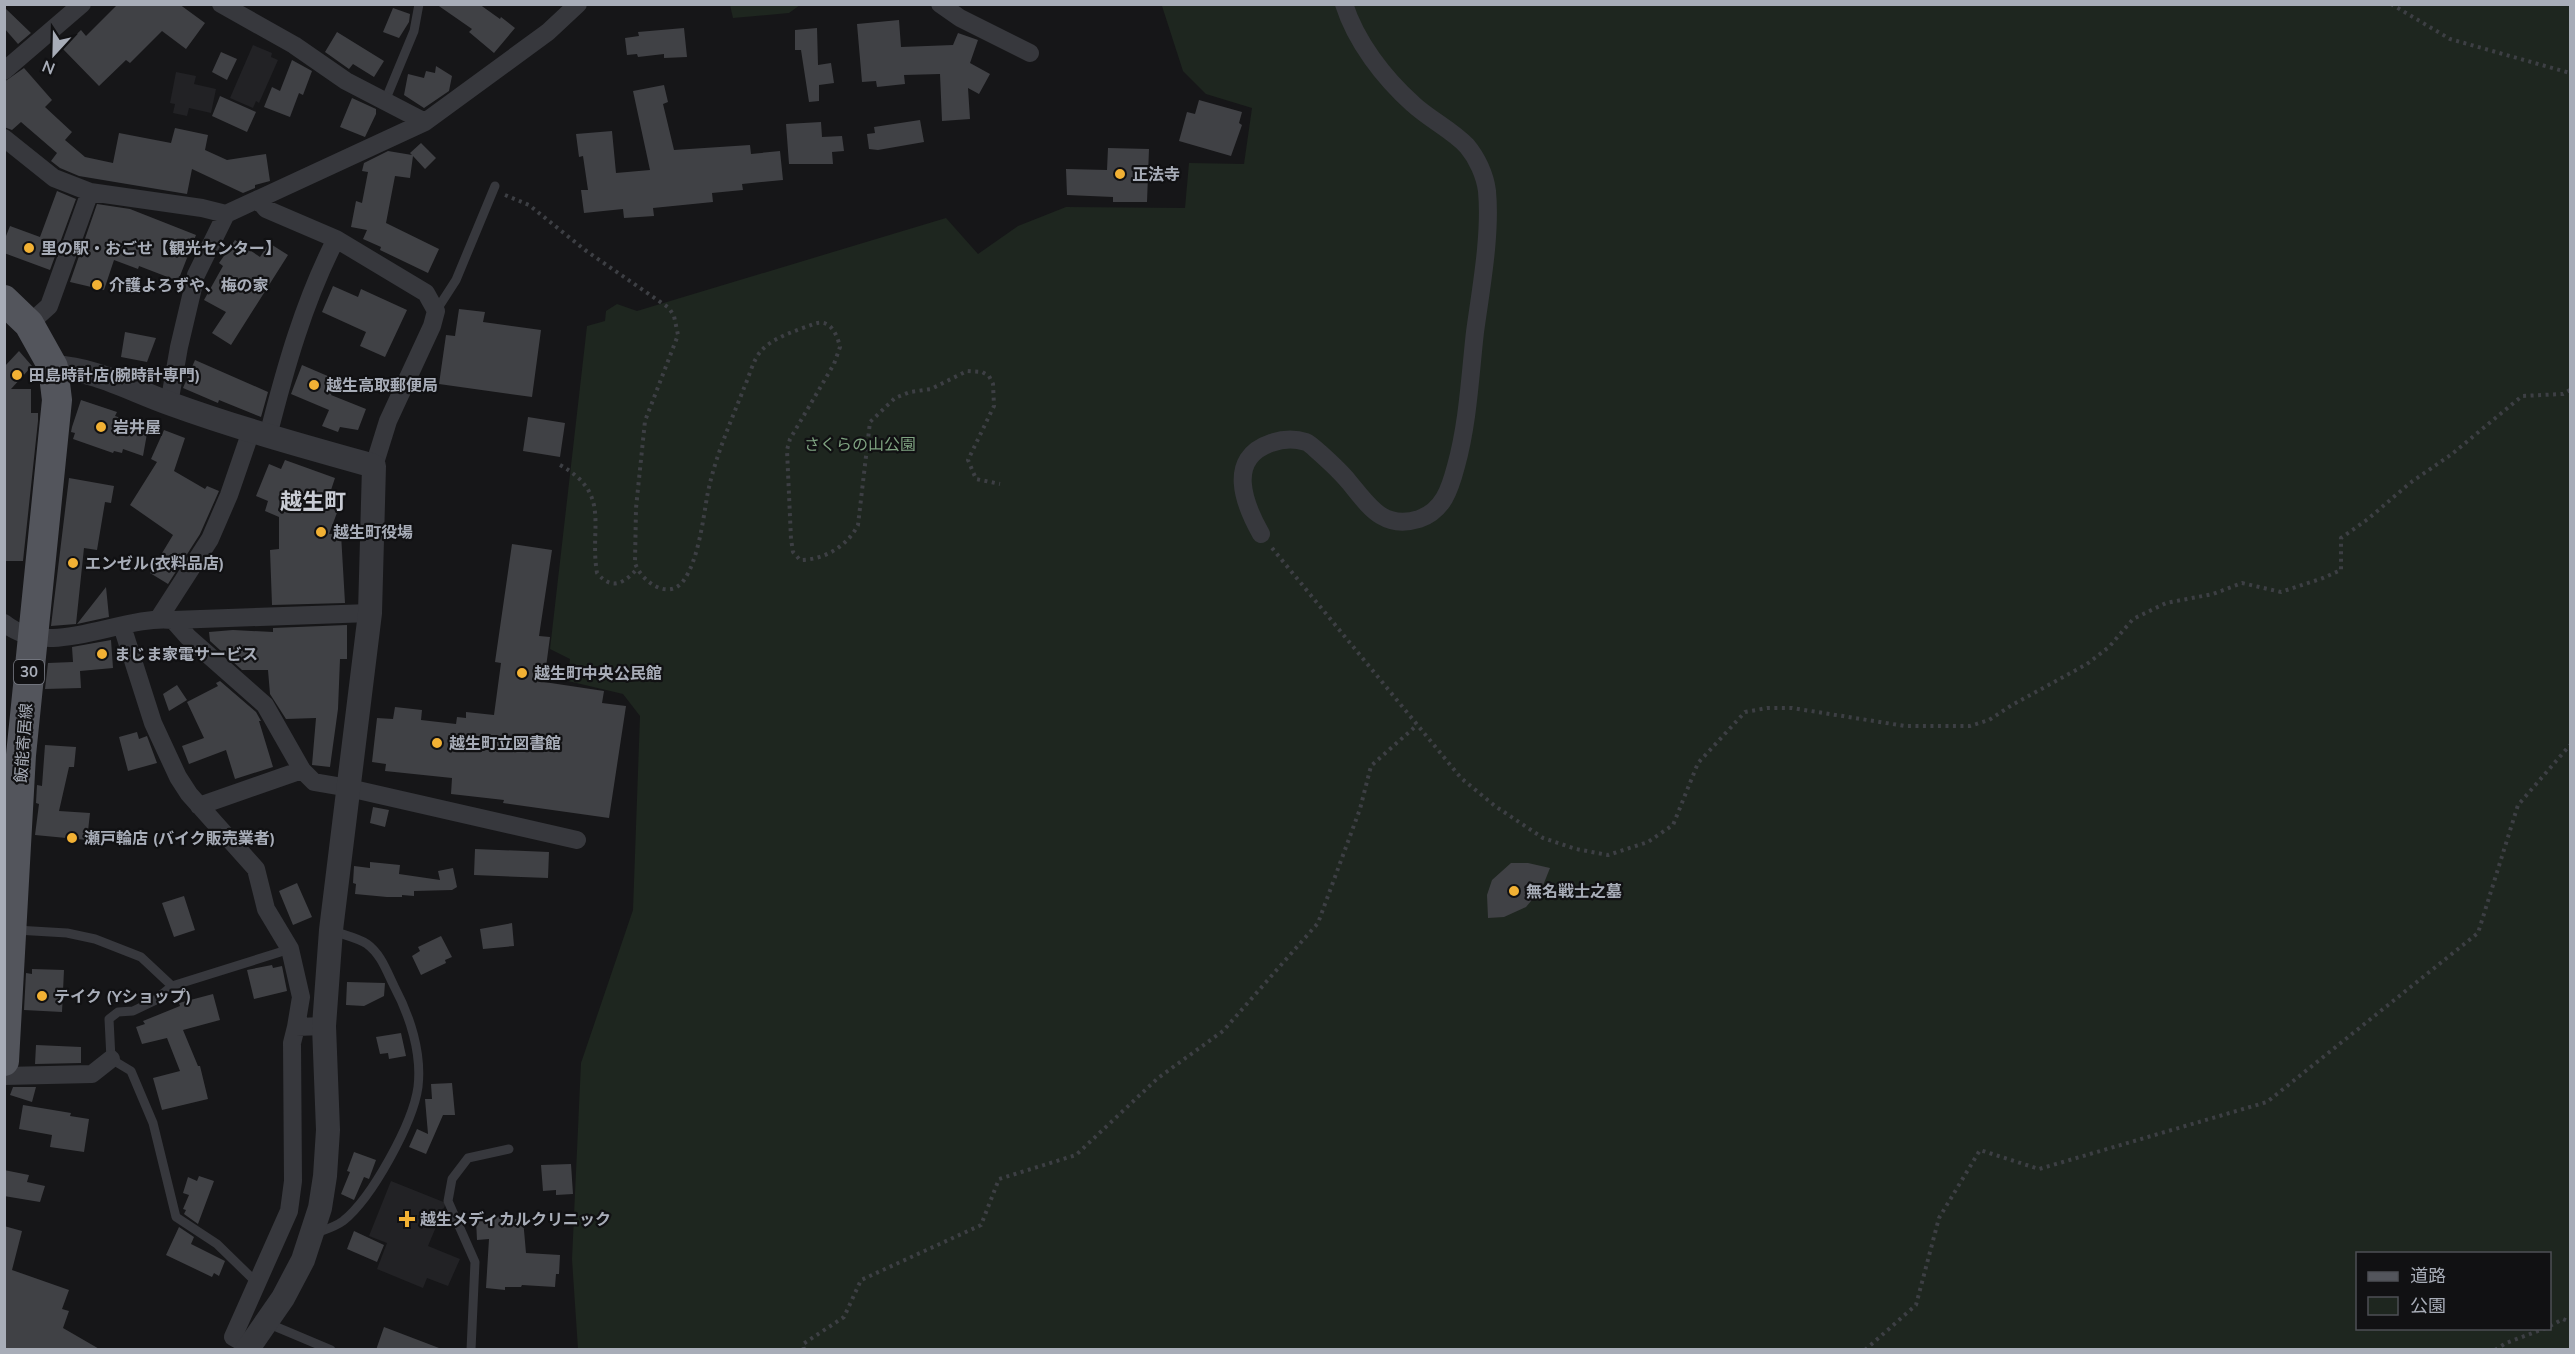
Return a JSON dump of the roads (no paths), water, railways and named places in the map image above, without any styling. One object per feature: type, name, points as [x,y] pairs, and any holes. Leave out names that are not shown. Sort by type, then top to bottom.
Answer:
[{"type":"main road","name":"飯能寄居線","points":[[4,300],[28,324],[53,367],[57,400],[21,755],[4,1061]]},
{"type":"street","points":[[4,71],[82,4]]},
{"type":"street","points":[[221,4],[294,45],[346,81],[425,122]]},
{"type":"street","points":[[4,138],[54,178],[90,192],[202,208],[226,214],[425,122],[548,32],[578,4]]},
{"type":"street","points":[[940,4],[960,18],[1030,53]]},
{"type":"street","points":[[1261,534],[1247,511],[1242,480],[1245,463],[1253,451],[1266,444],[1283,438],[1307,442],[1348,480],[1369,509],[1387,519],[1405,522],[1433,513],[1444,501],[1452,483],[1461,449],[1483,267],[1487,190],[1480,166],[1466,145],[1413,104],[1365,51],[1344,4]]},
{"type":"street","points":[[28,324],[49,306],[90,192]]},
{"type":"street","points":[[122,626],[153,723],[178,777],[199,806],[256,868],[266,909],[290,949],[301,997],[292,1043],[293,1181],[289,1211],[233,1337],[248,1348],[267,1323],[298,1270],[313,1234],[325,1176],[328,1130],[324,1026],[331,930],[370,613],[374,466],[388,422],[432,326],[436,311],[426,293],[336,240],[266,210],[258,199]]},
{"type":"street","points":[[169,404],[193,286],[226,214]]},
{"type":"street","points":[[166,619],[210,539],[260,434],[284,375],[320,270],[336,240]]},
{"type":"street","points":[[53,367],[92,372],[169,404],[260,434],[374,466]]},
{"type":"street","points":[[4,623],[33,637],[85,634],[166,619],[370,613]]},
{"type":"street","points":[[166,619],[265,705],[302,770],[314,782],[577,840]]},
{"type":"street","points":[[199,806],[302,770]]},
{"type":"street","points":[[296,1027],[324,1026]]},
{"type":"street","points":[[4,1076],[92,1074],[111,1059]]},
{"type":"lane","points":[[385,101],[414,31],[420,4]]},
{"type":"lane","points":[[436,311],[456,280],[494,188]]},
{"type":"lane","points":[[13,930],[67,933],[95,939],[141,957],[172,986]]},
{"type":"lane","points":[[313,1234],[343,1221],[365,1196],[390,1158],[404,1128],[418,1088],[419,1066],[415,1041],[402,1001],[377,952],[366,943],[331,930]]},
{"type":"lane","points":[[257,1283],[217,1244],[176,1217],[153,1123],[131,1071],[111,1059],[109,1019],[118,1012],[133,1011],[154,1001],[172,986],[290,949]]},
{"type":"lane","points":[[471,1350],[476,1262],[448,1201],[452,1179],[468,1158],[509,1149]]},
{"type":"lane","points":[[267,1323],[331,1350]]},
{"type":"place","name":"正法寺","points":[[1120,174]]},
{"type":"place","name":"里の駅・おごせ【観光センター】","points":[[29,248]]},
{"type":"place","name":"介護よろずや、梅の家","points":[[97,285]]},
{"type":"place","name":"田島時計店(腕時計専門)","points":[[17,375]]},
{"type":"place","name":"越生高取郵便局","points":[[314,385]]},
{"type":"place","name":"岩井屋","points":[[101,427]]},
{"type":"place","name":"越生町役場","points":[[321,532]]},
{"type":"place","name":"エンゼル(衣料品店)","points":[[73,563]]},
{"type":"place","name":"まじま家電サービス","points":[[102,654]]},
{"type":"place","name":"越生町中央公民館","points":[[522,673]]},
{"type":"place","name":"越生町立図書館","points":[[437,743]]},
{"type":"place","name":"瀬戸輪店 (バイク販売業者)","points":[[72,838]]},
{"type":"place","name":"無名戦士之墓","points":[[1514,891]]},
{"type":"place","name":"テイク (Yショップ)","points":[[42,996]]},
{"type":"place","name":"越生メディカルクリニック","points":[[407,1219]]},
{"type":"district","name":"越生町","points":[[313,501]]},
{"type":"park label","name":"さくらの山公園","points":[[860,444]]}]
